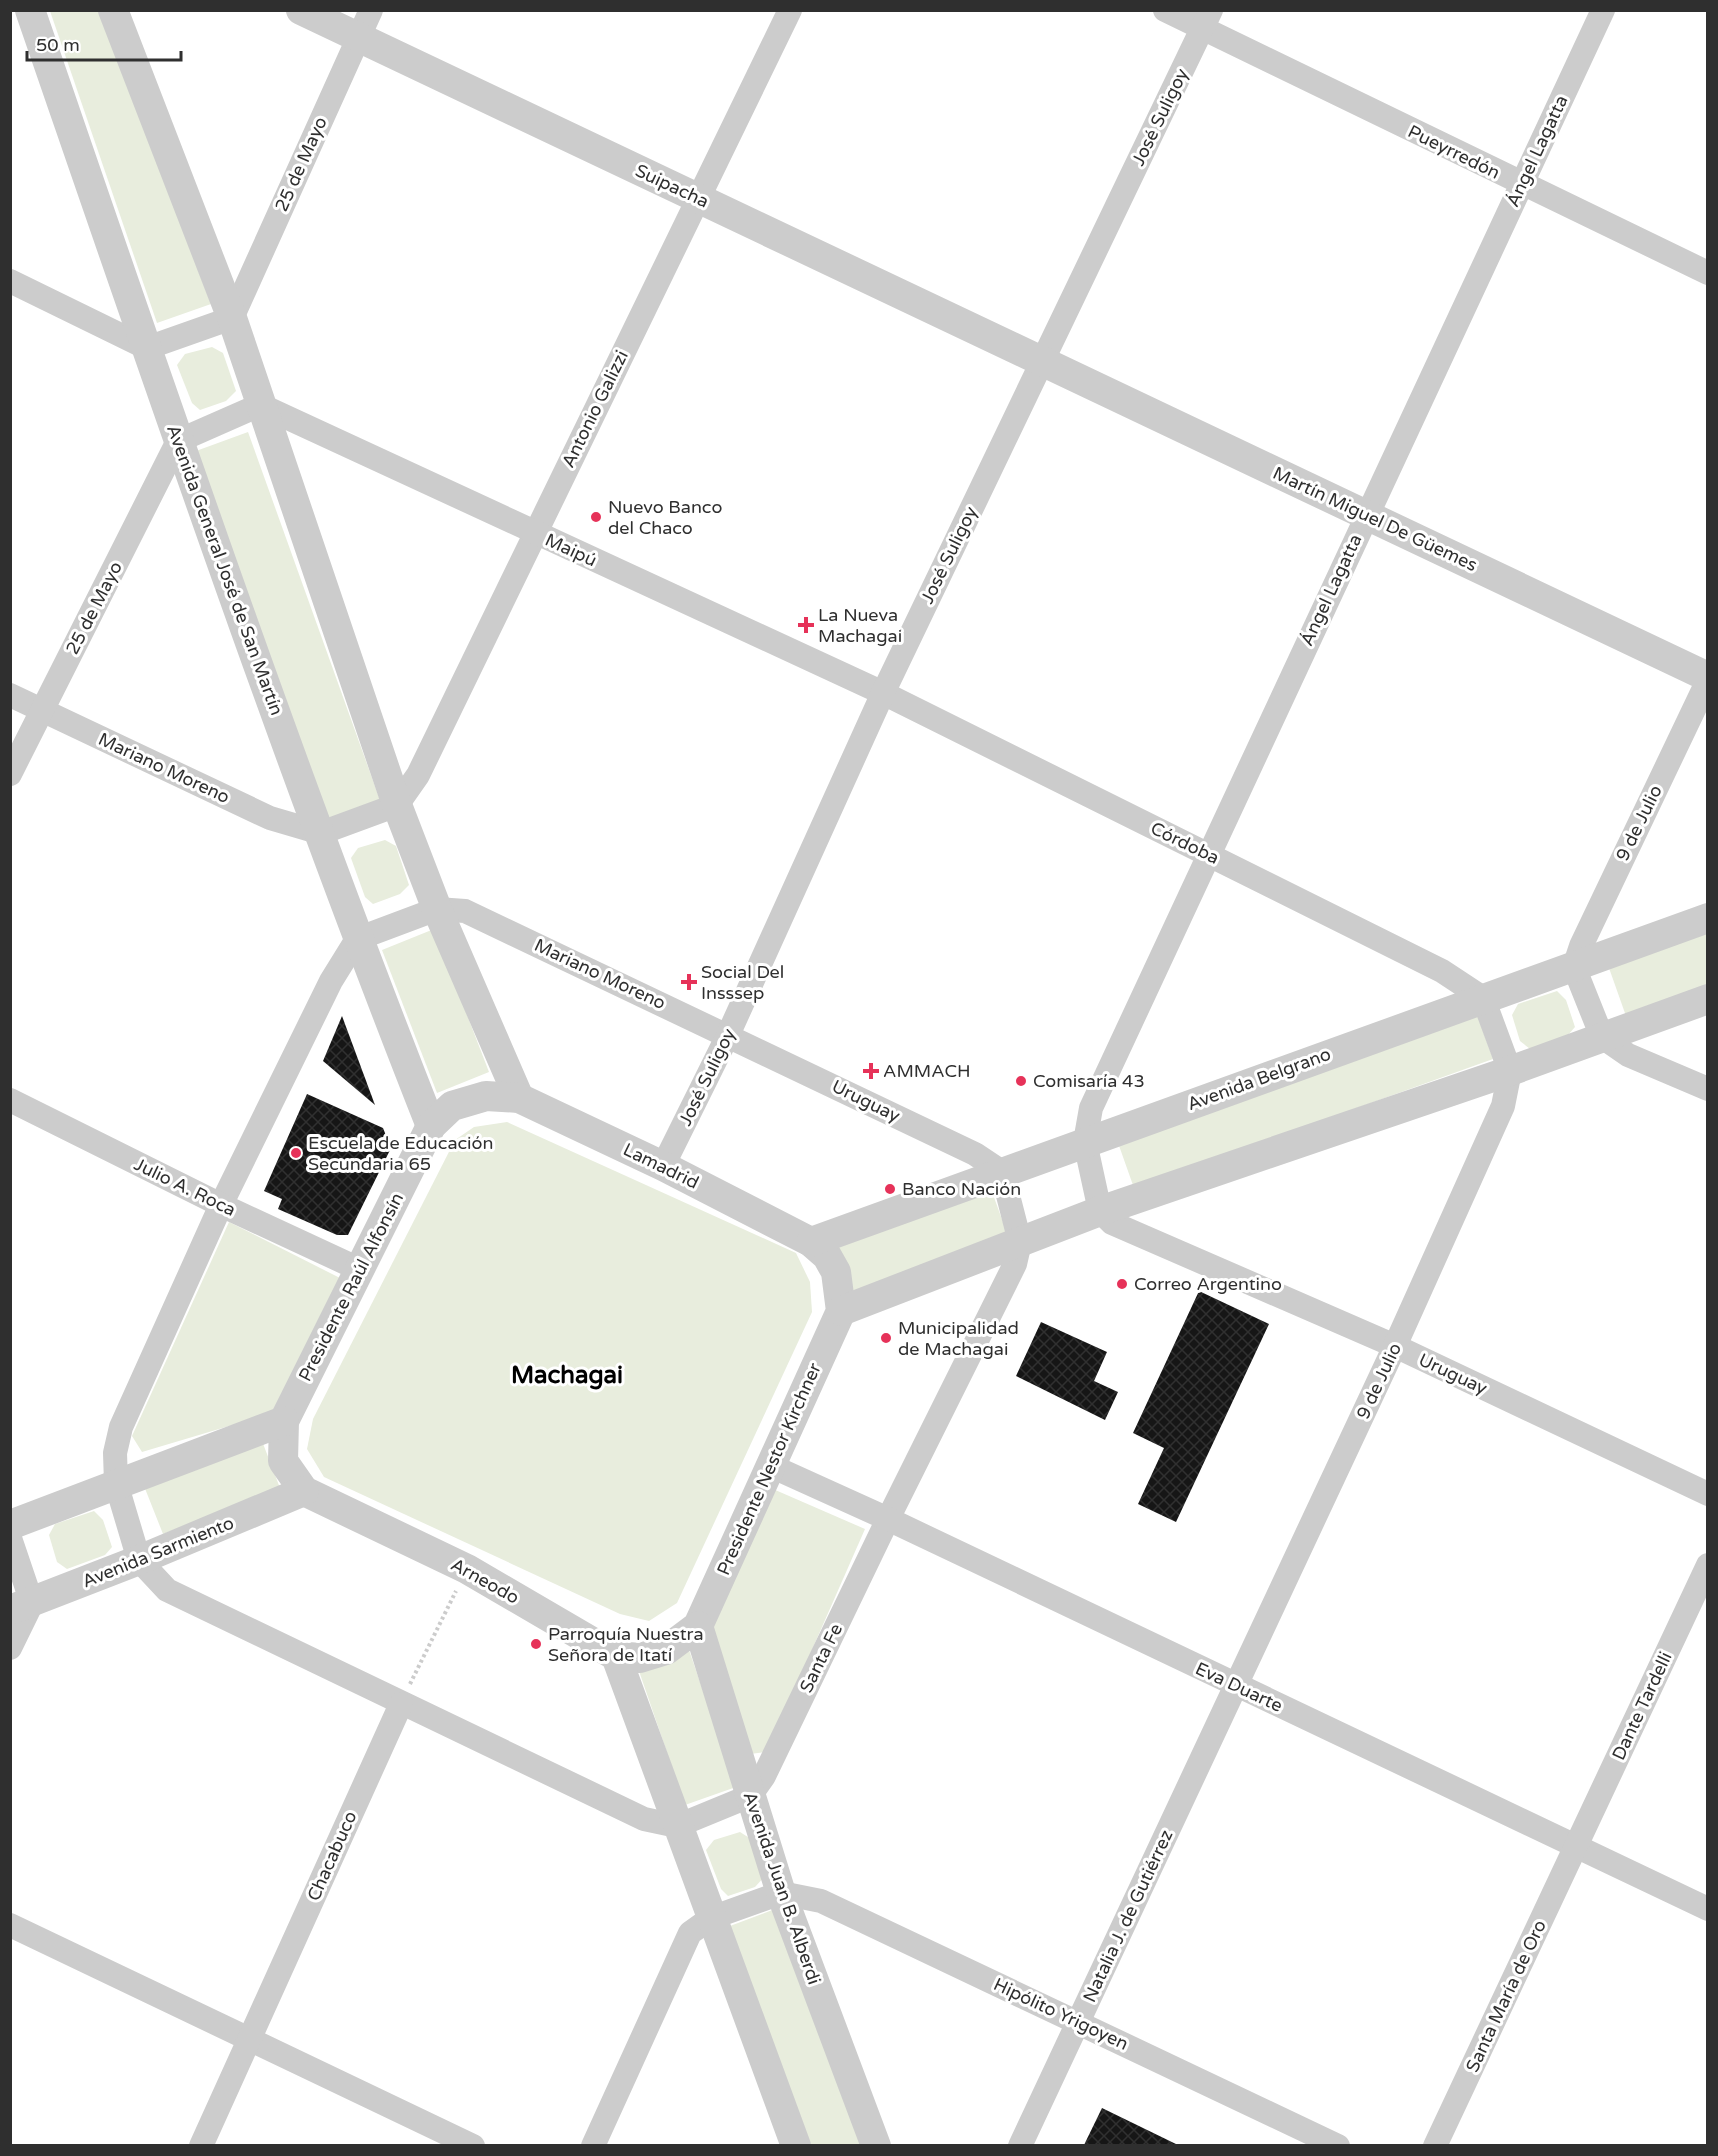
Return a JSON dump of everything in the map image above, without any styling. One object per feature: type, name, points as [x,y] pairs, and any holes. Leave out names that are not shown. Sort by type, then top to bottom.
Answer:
[{"type":"street","name":"Avenida General José de San Martín","points":[[30,10],[178,441],[321,833],[357,939],[431,1126]]},
{"type":"street","points":[[113,10],[232,318],[398,805],[437,909],[519,1098]]},
{"type":"street","name":"Suipacha","points":[[301,10],[1042,361]]},
{"type":"street","name":"25 de Mayo","points":[[232,318],[371,10]]},
{"type":"street","name":"Antonio Galizzi","points":[[398,805],[418,775],[790,10]]},
{"type":"street","name":"Pueyrredón","points":[[1165,10],[1207,20],[1521,185],[1707,273]]},
{"type":"street","name":"Ángel Lagatta","points":[[1085,1142],[1091,1108],[1603,10]]},
{"type":"street","name":"José Suligoy","points":[[663,1167],[728,1035],[883,693],[1207,20]]},
{"type":"street","points":[[10,281],[147,348],[232,318]]},
{"type":"street","name":"Martín Miguel De Güemes","points":[[1042,361],[1707,678]]},
{"type":"street","points":[[178,441],[260,405]]},
{"type":"street","name":"Maipú","points":[[260,405],[883,693]]},
{"type":"street","name":"25 de Mayo","points":[[10,774],[178,441]]},
{"type":"street","name":"9 de Julio","points":[[1574,967],[1581,946],[1707,678]]},
{"type":"street","name":"Córdoba","points":[[883,693],[1442,970],[1483,998]]},
{"type":"street","name":"Mariano Moreno","points":[[10,695],[270,818],[321,833]]},
{"type":"street","points":[[321,833],[398,805]]},
{"type":"street","points":[[437,909],[357,939],[331,981],[221,1205],[121,1427],[115,1453],[116,1483],[140,1560],[167,1590],[644,1819],[677,1826],[750,1796]]},
{"type":"street","name":"Mariano Moreno","points":[[437,909],[465,910],[728,1035]]},
{"type":"street","name":"Avenida Belgrano","points":[[811,1242],[1707,918]]},
{"type":"street","points":[[1574,967],[1602,1036],[1628,1055],[1707,1089]]},
{"type":"street","points":[[1483,998],[1510,1071]]},
{"type":"street","points":[[841,1311],[1100,1211],[1510,1071],[1707,999]]},
{"type":"street","name":"Uruguay","points":[[728,1035],[975,1154],[1002,1172]]},
{"type":"street","name":"9 de Julio","points":[[1236,1686],[1395,1346],[1503,1106],[1510,1071]]},
{"type":"street","name":"Lamadrid","points":[[469,1101],[486,1096],[519,1098],[663,1167],[811,1242],[827,1256],[836,1272],[841,1311]]},
{"type":"street","name":"Julio A. Roca","points":[[10,1100],[221,1205],[361,1270]]},
{"type":"street","name":"Presidente Raúl Alfonsín","points":[[304,1491],[283,1461],[284,1421],[431,1126],[452,1106],[469,1101]]},
{"type":"street","points":[[1085,1142],[1100,1211]]},
{"type":"street","points":[[1002,1172],[1020,1242]]},
{"type":"street","name":"Uruguay","points":[[1100,1211],[1112,1223],[1395,1346],[1707,1494]]},
{"type":"street","name":"Santa Fe","points":[[750,1796],[764,1776],[1015,1264],[1020,1242]]},
{"type":"street","name":"Presidente Nestor Kirchner","points":[[666,1650],[698,1626],[841,1311]]},
{"type":"street","points":[[10,1525],[284,1421]]},
{"type":"street","name":"Eva Duarte","points":[[771,1466],[888,1519],[1707,1909]]},
{"type":"street","name":"Avenida Sarmiento","points":[[21,1606],[140,1560],[304,1491]]},
{"type":"street","name":"Arneodo","points":[[304,1491],[467,1569],[616,1656],[640,1658],[666,1650]]},
{"type":"street","points":[[10,1538],[21,1606],[10,1648]]},
{"type":"street","name":"Dante Tardelli","points":[[1576,1847],[1707,1565]]},
{"type":"street","name":"Avenida Juan B. Alberdi","points":[[698,1626],[781,1893],[876,2145]]},
{"type":"street","points":[[616,1656],[796,2145]]},
{"type":"street","name":"Natalia J. de Gutiérrez","points":[[1020,2145],[1236,1686]]},
{"type":"street","name":"Chacabuco","points":[[201,2145],[401,1704]]},
{"type":"street","name":"Santa María de Oro","points":[[1435,2145],[1576,1847]]},
{"type":"street","points":[[592,2145],[690,1933],[711,1918],[781,1893]]},
{"type":"street","name":"Hipólito Yrigoyen","points":[[781,1893],[821,1901],[1338,2145]]},
{"type":"street","points":[[10,1925],[473,2145]]},
{"type":"path","points":[[401,1704],[467,1569]]},
{"type":"green space","points":[[50,11],[99,11],[211,304],[157,323]]},
{"type":"green space","points":[[212,347],[223,353],[236,391],[226,401],[200,410],[192,403],[177,365],[185,354]]},
{"type":"green space","points":[[248,432],[381,803],[330,822],[196,451]]},
{"type":"green space","points":[[385,840],[396,846],[409,885],[400,894],[373,904],[365,897],[351,858],[358,848]]},
{"type":"green space","points":[[434,929],[489,1072],[437,1093],[382,950]]},
{"type":"green space","points":[[1707,933],[1707,987],[1626,1016],[1609,968]]},
{"type":"green space","points":[[1557,991],[1566,1000],[1575,1027],[1568,1035],[1530,1049],[1520,1041],[1512,1015],[1518,1004]]},
{"type":"green space","points":[[1476,1012],[1493,1059],[1134,1188],[1117,1140]]},
{"type":"green space","points":[[507,1122],[796,1253],[810,1282],[812,1312],[677,1603],[649,1621],[620,1614],[324,1477],[307,1449],[313,1419],[455,1140],[474,1127]]},
{"type":"green space","points":[[991,1189],[1008,1236],[852,1293],[835,1246]]},
{"type":"green space","points":[[229,1222],[340,1278],[273,1413],[142,1452],[132,1436]]},
{"type":"green space","points":[[262,1441],[280,1488],[163,1534],[144,1486]]},
{"type":"green space","points":[[773,1489],[865,1529],[767,1752],[750,1754],[710,1629]]},
{"type":"green space","points":[[94,1511],[103,1520],[112,1547],[105,1555],[67,1569],[57,1562],[49,1535],[55,1524]]},
{"type":"green space","points":[[689,1650],[736,1787],[685,1805],[638,1668]]},
{"type":"green space","points":[[740,1832],[751,1839],[764,1877],[755,1887],[728,1896],[721,1889],[706,1850],[714,1840]]},
{"type":"green space","points":[[775,1909],[862,2145],[811,2145],[730,1926]]},
{"type":"building","points":[[342,1016],[375,1105],[323,1061]]},
{"type":"building","points":[[307,1094],[383,1128],[391,1148],[348,1235],[337,1235],[278,1209],[282,1199],[264,1191]]},
{"type":"building","points":[[1199,1291],[1269,1324],[1176,1522],[1138,1504],[1164,1448],[1133,1433]]},
{"type":"building","points":[[1041,1322],[1107,1352],[1094,1381],[1118,1392],[1105,1420],[1016,1376]]},
{"type":"building","points":[[1102,2108],[1178,2145],[1084,2145]]},
{"type":"place","name":"Nuevo Banco del Chaco","points":[[596,517]]},
{"type":"place","name":"La Nueva Machagai","points":[[806,625]]},
{"type":"place","name":"Social Del Insssep","points":[[689,982]]},
{"type":"place","name":"AMMACH","points":[[871,1071]]},
{"type":"place","name":"Comisaría 43","points":[[1021,1081]]},
{"type":"place","name":"Escuela de Educación Secundaria 65","points":[[296,1153]]},
{"type":"place","name":"Banco Nación","points":[[890,1189]]},
{"type":"place","name":"Correo Argentino","points":[[1122,1284]]},
{"type":"place","name":"Municipalidad de Machagai","points":[[886,1338]]},
{"type":"place","name":"Parroquía Nuestra Señora de Itatí","points":[[536,1644]]},
{"type":"district","name":"Machagai","points":[[567,1375]]}]
